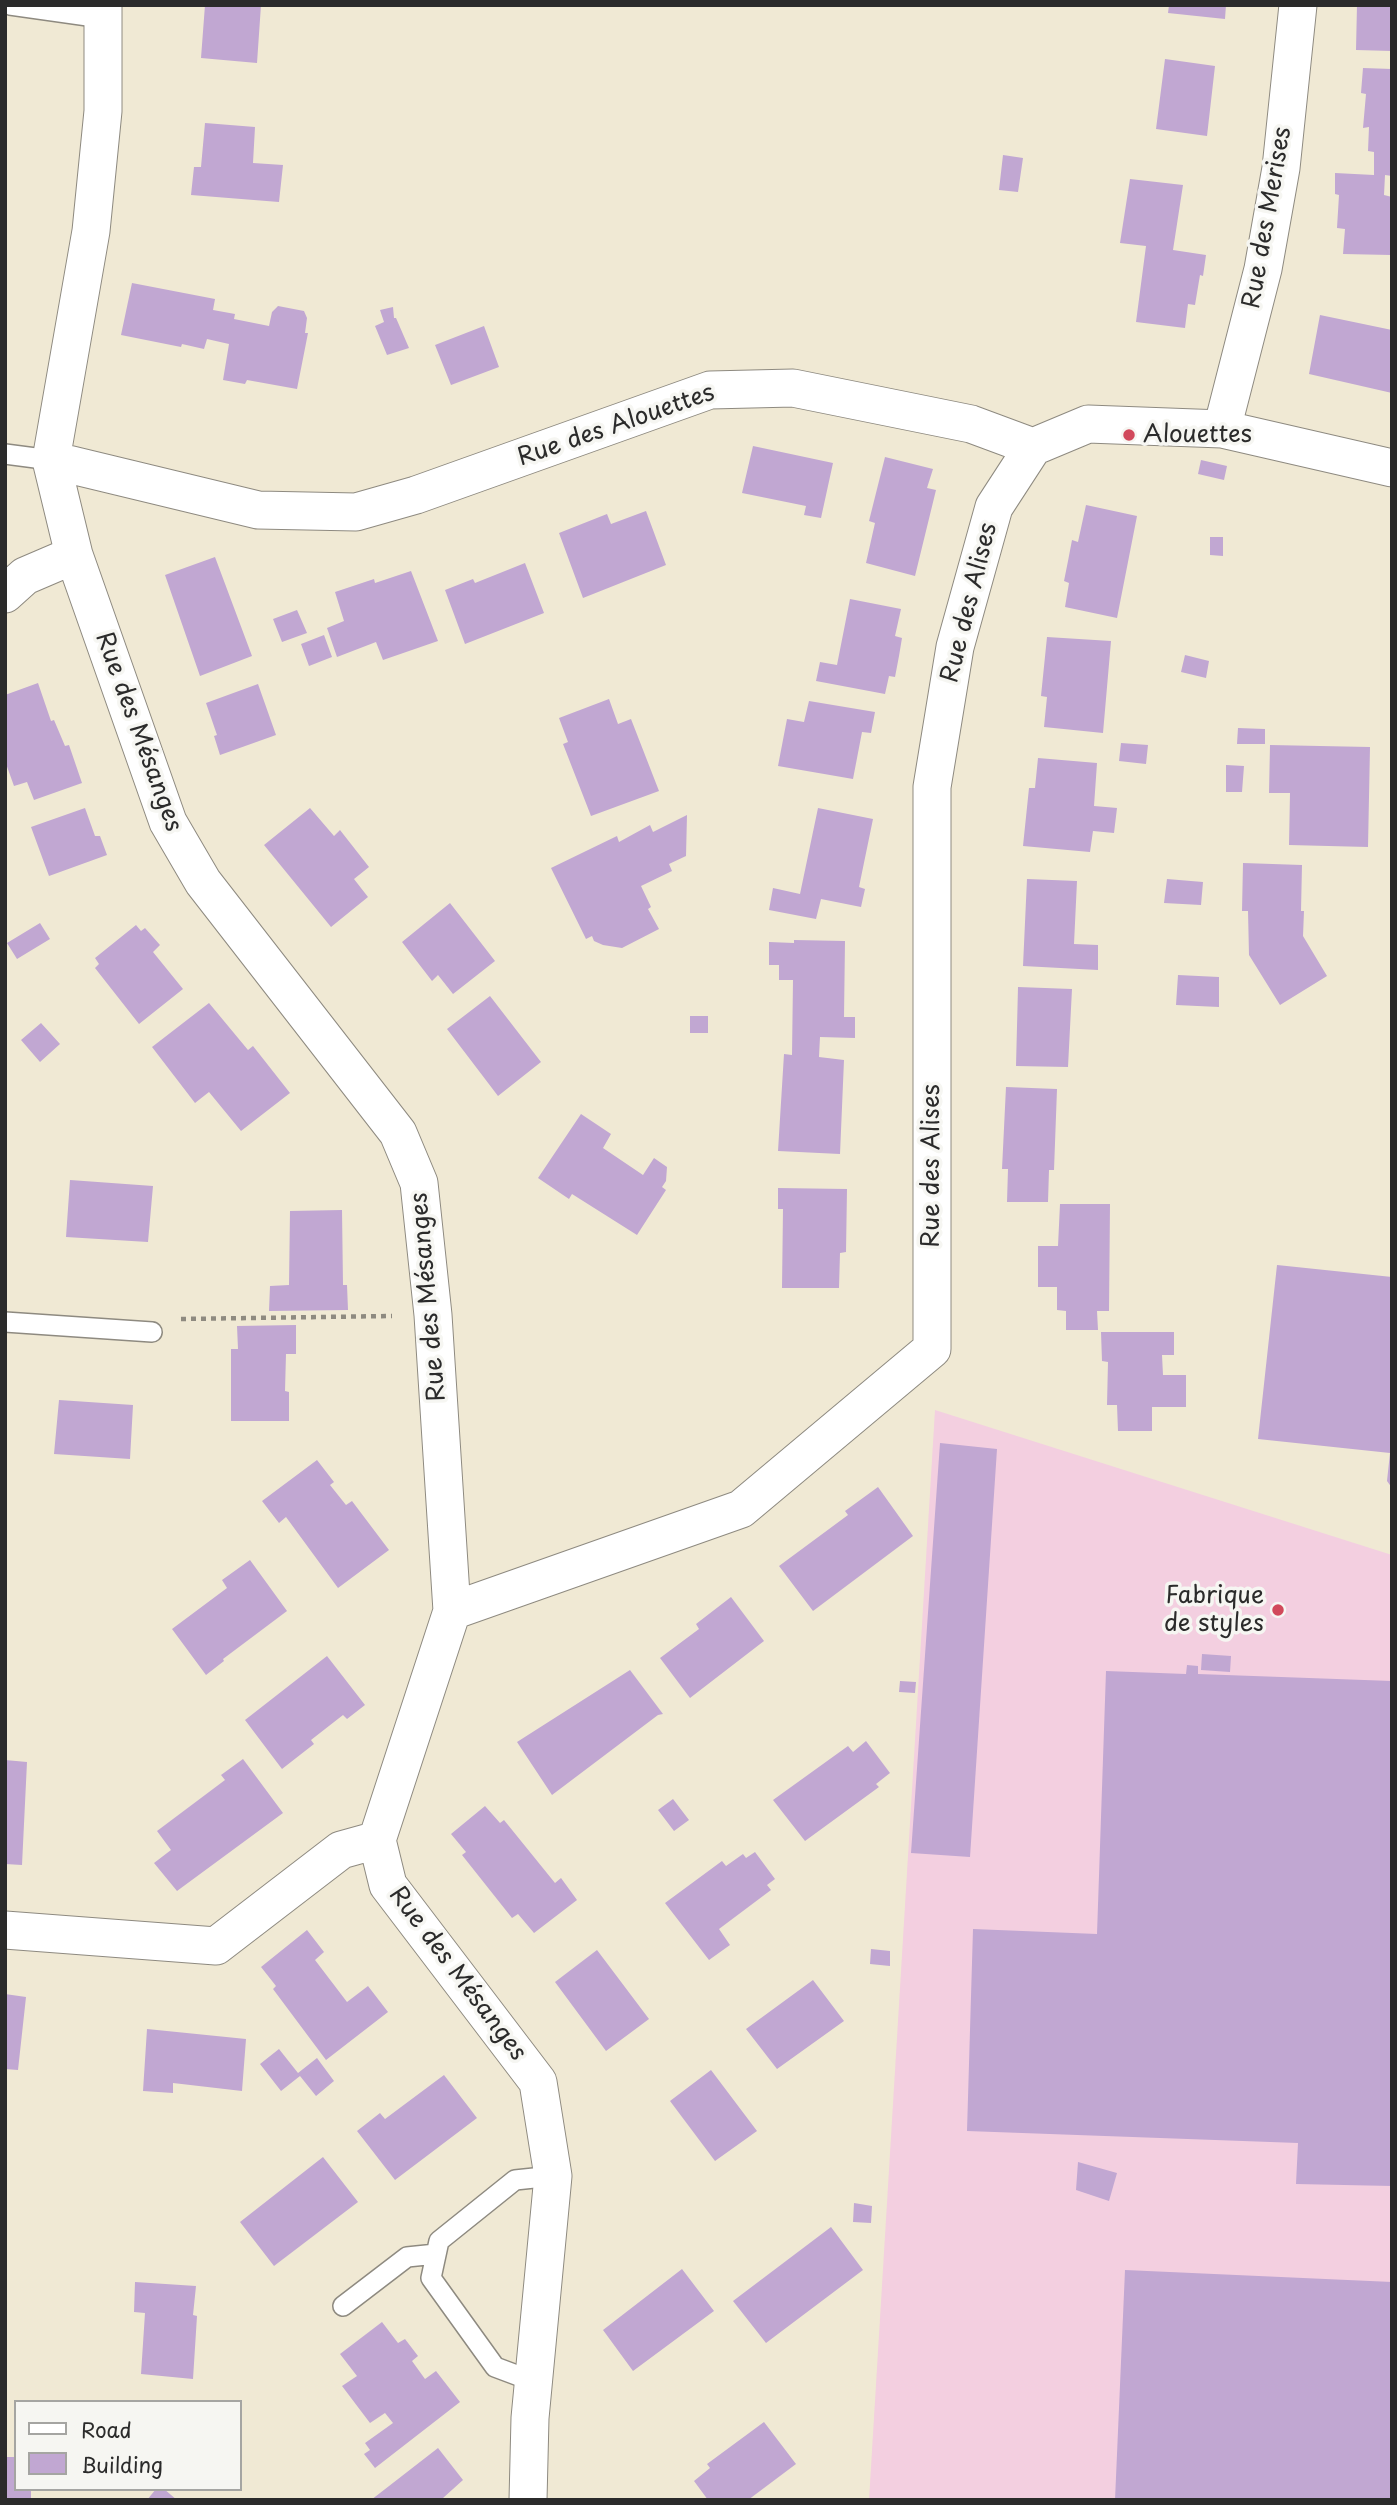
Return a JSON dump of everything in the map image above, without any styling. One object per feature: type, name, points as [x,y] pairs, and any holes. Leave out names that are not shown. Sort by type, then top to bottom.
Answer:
[{"type":"street","name":"Rue des Merises","points":[[1222,429],[1263,269],[1279,181],[1298,5]]},
{"type":"street","name":"Rue des Mésanges","points":[[102,12],[103,111],[90,231],[51,460],[74,555],[168,822],[203,882],[398,1133],[419,1183],[433,1315],[452,1611],[377,1840],[388,1885],[538,2082],[553,2176],[530,2418],[528,2500]]},
{"type":"street","name":"Rue des Alouettes","points":[[51,460],[258,510],[356,512],[416,495],[710,390],[793,388],[971,424],[1033,447]]},
{"type":"street","points":[[1033,447],[1088,424],[1222,429],[1392,468]]},
{"type":"street","name":"Rue des Alises","points":[[452,1611],[741,1509],[932,1349],[932,787],[955,647],[994,507],[1033,447]]},
{"type":"street","points":[[5,594],[25,576],[74,555]]},
{"type":"street","points":[[5,1930],[216,1946],[341,1850],[377,1840]]},
{"type":"lane","points":[[10,5],[102,12]]},
{"type":"lane","name":"Rue des Alouettes","points":[[5,454],[51,460]]},
{"type":"lane","points":[[5,1322],[152,1332]]},
{"type":"lane","points":[[535,2382],[495,2367],[431,2278],[439,2241],[515,2180],[553,2176]]},
{"type":"lane","points":[[343,2306],[407,2257],[436,2253]]},
{"type":"path","points":[[152,1332],[172,1319],[433,1315]]},
{"type":"shaded area","points":[[935,1410],[1392,1555],[1392,2500],[869,2500]]},
{"type":"building","points":[[205,5],[261,5],[257,63],[201,58]]},
{"type":"building","points":[[1169,5],[1226,5],[1225,19],[1168,13]]},
{"type":"building","points":[[1357,5],[1392,5],[1392,51],[1356,50]]},
{"type":"building","points":[[1165,59],[1215,66],[1207,136],[1156,129]]},
{"type":"building","points":[[1363,68],[1392,69],[1392,176],[1385,175],[1384,195],[1392,197],[1391,255],[1343,254],[1345,229],[1337,228],[1339,195],[1335,194],[1335,173],[1374,175],[1374,152],[1368,151],[1369,127],[1363,128],[1366,94],[1361,93]]},
{"type":"building","points":[[205,123],[255,127],[253,163],[283,165],[279,202],[191,195],[194,167],[201,167]]},
{"type":"building","points":[[1003,155],[1023,158],[1018,192],[999,190]]},
{"type":"building","points":[[1130,179],[1183,185],[1173,250],[1206,255],[1195,305],[1188,304],[1185,328],[1136,322],[1146,246],[1120,243]]},
{"type":"building","points":[[132,283],[215,299],[213,310],[235,314],[234,319],[269,326],[272,312],[278,306],[304,311],[307,318],[305,333],[308,333],[297,389],[247,380],[245,384],[223,380],[229,344],[207,339],[204,349],[121,335]]},
{"type":"building","points":[[393,307],[394,318],[409,348],[387,355],[375,326],[384,322],[380,310]]},
{"type":"building","points":[[1320,315],[1392,330],[1392,393],[1309,374]]},
{"type":"building","points":[[484,326],[499,367],[451,385],[435,345]]},
{"type":"building","points":[[753,446],[833,463],[821,518],[804,515],[806,506],[742,493]]},
{"type":"building","points":[[885,457],[933,469],[927,488],[936,490],[915,576],[866,563],[875,523],[869,521]]},
{"type":"building","points":[[1201,460],[1227,466],[1224,480],[1198,474]]},
{"type":"building","points":[[1086,505],[1137,516],[1117,618],[1065,607],[1069,583],[1064,581],[1072,540],[1078,542]]},
{"type":"building","points":[[646,511],[666,565],[583,598],[559,533],[607,514],[611,524]]},
{"type":"building","points":[[1210,537],[1223,537],[1223,556],[1210,555]]},
{"type":"building","points":[[215,557],[252,656],[200,676],[165,575]]},
{"type":"building","points":[[525,563],[544,613],[465,644],[445,590],[473,579],[475,583]]},
{"type":"building","points":[[411,571],[438,641],[383,660],[376,642],[337,657],[327,628],[344,621],[335,592],[374,579],[375,583]]},
{"type":"building","points":[[850,599],[901,609],[895,636],[902,638],[899,656],[895,677],[889,676],[885,694],[816,681],[820,662],[837,665]]},
{"type":"building","points":[[297,610],[307,633],[282,642],[273,619]]},
{"type":"building","points":[[324,635],[332,657],[309,666],[301,644]]},
{"type":"building","points":[[1047,637],[1111,641],[1103,733],[1044,727],[1047,697],[1041,696]]},
{"type":"building","points":[[1185,655],[1209,661],[1206,678],[1181,672]]},
{"type":"building","points":[[38,683],[51,721],[54,720],[65,746],[69,745],[82,783],[34,800],[27,782],[14,786],[5,761],[5,695]]},
{"type":"building","points":[[258,684],[276,735],[220,755],[214,736],[217,735],[206,703]]},
{"type":"building","points":[[609,699],[618,724],[631,719],[659,791],[591,816],[563,744],[568,742],[559,718]]},
{"type":"building","points":[[809,701],[875,712],[871,733],[862,732],[853,779],[778,766],[787,719],[804,722]]},
{"type":"building","points":[[1238,728],[1265,729],[1265,744],[1237,744]]},
{"type":"building","points":[[1121,743],[1148,745],[1146,764],[1119,761]]},
{"type":"building","points":[[1270,745],[1370,747],[1368,847],[1289,845],[1290,793],[1269,793]]},
{"type":"building","points":[[1038,758],[1097,763],[1094,806],[1117,808],[1114,833],[1093,831],[1090,852],[1023,846],[1029,788],[1035,788]]},
{"type":"building","points":[[1226,765],[1244,766],[1242,792],[1226,792]]},
{"type":"building","points":[[85,808],[95,836],[100,836],[107,855],[49,876],[31,827]]},
{"type":"building","points":[[310,808],[334,836],[340,830],[369,867],[354,879],[368,897],[331,927],[264,845]]},
{"type":"building","points":[[818,808],[873,819],[859,887],[865,889],[861,907],[821,899],[816,919],[769,910],[773,888],[800,894]]},
{"type":"building","points":[[687,815],[686,856],[669,864],[672,871],[641,886],[651,907],[648,909],[659,929],[622,948],[603,945],[594,941],[592,936],[586,939],[551,868],[617,836],[619,842],[650,825],[653,832]]},
{"type":"building","points":[[1243,863],[1302,865],[1303,936],[1327,976],[1280,1005],[1249,955],[1248,911],[1242,911]]},
{"type":"building","points":[[1027,879],[1077,881],[1074,944],[1098,945],[1098,970],[1023,966]]},
{"type":"building","points":[[1167,879],[1203,882],[1201,905],[1164,903]]},
{"type":"building","points":[[450,903],[495,961],[453,994],[438,975],[432,981],[402,942]]},
{"type":"building","points":[[40,923],[50,939],[17,959],[7,943]]},
{"type":"building","points":[[136,925],[141,931],[145,928],[160,945],[153,952],[183,989],[139,1024],[95,968],[99,964],[95,958]]},
{"type":"building","points":[[794,940],[845,941],[844,1017],[855,1017],[855,1038],[820,1037],[819,1057],[844,1060],[840,1154],[778,1151],[784,1054],[792,1055],[793,980],[779,980],[779,965],[769,965],[769,942],[794,943]]},
{"type":"building","points":[[1178,975],[1219,977],[1219,1007],[1176,1005]]},
{"type":"building","points":[[1018,987],[1072,989],[1068,1067],[1016,1066]]},
{"type":"building","points":[[490,996],[541,1062],[498,1096],[447,1029]]},
{"type":"building","points":[[209,1003],[248,1050],[253,1046],[290,1093],[241,1131],[209,1092],[195,1103],[152,1047]]},
{"type":"building","points":[[690,1016],[708,1016],[708,1033],[690,1033]]},
{"type":"building","points":[[41,1023],[60,1044],[40,1062],[21,1040]]},
{"type":"building","points":[[1006,1087],[1057,1089],[1054,1170],[1049,1170],[1048,1202],[1007,1202],[1008,1169],[1002,1169]]},
{"type":"building","points":[[581,1114],[611,1134],[603,1148],[643,1175],[654,1158],[667,1167],[666,1181],[662,1187],[666,1190],[637,1235],[572,1194],[569,1199],[538,1178]]},
{"type":"building","points":[[70,1180],[153,1186],[148,1242],[66,1237]]},
{"type":"building","points":[[778,1188],[847,1189],[846,1252],[840,1253],[839,1288],[782,1288],[783,1209],[778,1209]]},
{"type":"building","points":[[1060,1204],[1110,1204],[1109,1311],[1097,1311],[1098,1330],[1066,1330],[1066,1311],[1057,1310],[1057,1287],[1038,1287],[1038,1246],[1058,1246]]},
{"type":"building","points":[[342,1210],[343,1285],[347,1285],[348,1310],[269,1311],[270,1286],[289,1285],[290,1211]]},
{"type":"building","points":[[1277,1265],[1392,1277],[1392,1488],[1387,1481],[1390,1453],[1258,1439]]},
{"type":"building","points":[[296,1325],[296,1354],[286,1354],[285,1391],[289,1392],[289,1421],[231,1421],[231,1349],[238,1349],[237,1326]]},
{"type":"building","points":[[1101,1332],[1174,1332],[1174,1355],[1162,1355],[1163,1375],[1186,1375],[1186,1407],[1152,1407],[1152,1431],[1118,1431],[1117,1405],[1107,1405],[1108,1362],[1102,1361]]},
{"type":"building","points":[[59,1400],[133,1405],[130,1459],[54,1454]]},
{"type":"building","points":[[940,1443],[997,1449],[970,1857],[911,1853]]},
{"type":"building","points":[[317,1460],[334,1482],[330,1485],[346,1505],[352,1501],[389,1550],[338,1588],[286,1517],[279,1523],[262,1501]]},
{"type":"building","points":[[878,1487],[913,1536],[813,1611],[779,1566],[848,1515],[845,1511]]},
{"type":"building","points":[[250,1560],[287,1611],[206,1675],[172,1629],[227,1588],[222,1580]]},
{"type":"building","points":[[731,1597],[764,1641],[690,1698],[660,1658],[699,1629],[696,1624]]},
{"type":"building","points":[[1202,1654],[1231,1656],[1230,1672],[1201,1670]]},
{"type":"building","points":[[327,1656],[365,1705],[347,1719],[343,1715],[311,1740],[314,1744],[282,1769],[245,1720]]},
{"type":"building","points":[[1187,1665],[1198,1666],[1198,1674],[1392,1681],[1392,2186],[1296,2184],[1298,2143],[967,2131],[973,1929],[1097,1934],[1106,1671],[1186,1674]]},
{"type":"building","points":[[630,1670],[663,1714],[658,1715],[552,1795],[517,1742]]},
{"type":"building","points":[[900,1681],[916,1682],[915,1693],[899,1692]]},
{"type":"building","points":[[866,1741],[890,1773],[876,1784],[879,1787],[805,1841],[773,1800],[848,1746],[853,1752]]},
{"type":"building","points":[[243,1759],[283,1813],[177,1891],[154,1863],[171,1850],[157,1831],[225,1780],[221,1775]]},
{"type":"building","points":[[5,1760],[27,1762],[22,1865],[5,1864]]},
{"type":"building","points":[[673,1799],[689,1820],[674,1831],[658,1810]]},
{"type":"building","points":[[485,1806],[500,1823],[504,1820],[555,1883],[561,1878],[577,1900],[534,1933],[518,1914],[512,1918],[462,1855],[466,1852],[451,1834]]},
{"type":"building","points":[[755,1852],[775,1879],[767,1885],[771,1890],[719,1929],[730,1945],[709,1960],[665,1903],[722,1861],[726,1866],[743,1854],[746,1858]]},
{"type":"building","points":[[307,1930],[324,1952],[315,1960],[347,2002],[368,1986],[388,2012],[326,2060],[273,1989],[276,1986],[261,1967]]},
{"type":"building","points":[[871,1949],[890,1951],[890,1966],[870,1964]]},
{"type":"building","points":[[597,1950],[649,2019],[606,2051],[555,1982]]},
{"type":"building","points":[[813,1980],[844,2021],[777,2069],[746,2029]]},
{"type":"building","points":[[5,1994],[26,1997],[18,2070],[5,2069]]},
{"type":"building","points":[[147,2029],[246,2039],[242,2091],[173,2083],[173,2093],[143,2091]]},
{"type":"building","points":[[279,2049],[298,2073],[317,2058],[334,2081],[316,2096],[300,2076],[281,2091],[260,2064]]},
{"type":"building","points":[[711,2070],[757,2131],[715,2161],[670,2101]]},
{"type":"building","points":[[444,2075],[477,2118],[395,2180],[357,2131],[380,2113],[385,2119]]},
{"type":"building","points":[[323,2157],[358,2202],[274,2266],[240,2222]]},
{"type":"building","points":[[1078,2162],[1117,2173],[1109,2201],[1076,2190]]},
{"type":"building","points":[[854,2203],[872,2206],[871,2223],[853,2222]]},
{"type":"building","points":[[831,2227],[863,2270],[766,2343],[733,2301]]},
{"type":"building","points":[[682,2269],[714,2311],[633,2371],[603,2330]]},
{"type":"building","points":[[1125,2270],[1392,2282],[1392,2500],[1115,2500]]},
{"type":"building","points":[[135,2282],[196,2286],[193,2379],[141,2374],[145,2313],[134,2312]]},
{"type":"building","points":[[382,2322],[398,2343],[405,2339],[418,2356],[412,2361],[425,2379],[436,2371],[460,2402],[375,2468],[364,2454],[370,2450],[365,2443],[393,2423],[385,2413],[370,2423],[342,2386],[357,2376],[340,2354]]},
{"type":"building","points":[[764,2422],[796,2464],[748,2500],[708,2500],[694,2481],[710,2468],[707,2464]]},
{"type":"building","points":[[438,2448],[463,2480],[443,2498],[444,2500],[371,2500]]},
{"type":"building","points":[[5,2457],[14,2457],[14,2491],[31,2491],[31,2500],[5,2500]]},
{"type":"building","points":[[154,2491],[166,2491],[177,2500],[147,2500]]},
{"type":"place","name":"Alouettes","points":[[1129,435]]},
{"type":"place","name":"Fabrique de styles","points":[[1278,1610]]}]
